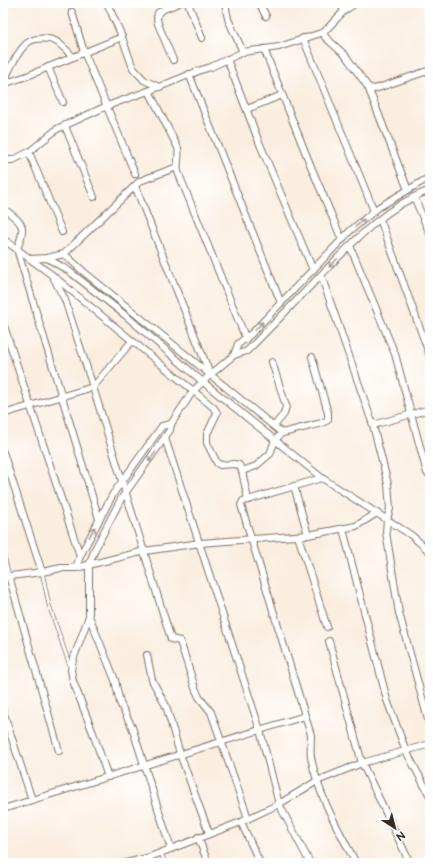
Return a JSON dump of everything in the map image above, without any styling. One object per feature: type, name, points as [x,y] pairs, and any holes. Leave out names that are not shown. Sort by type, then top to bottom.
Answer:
[{"type":"street","points":[[107,3],[122,37],[133,68],[144,80],[159,87]]},
{"type":"street","points":[[173,60],[158,24],[157,18],[158,13],[164,9],[180,3]]},
{"type":"street","points":[[188,3],[202,38]]},
{"type":"street","points":[[224,3],[228,19],[243,52]]},
{"type":"street","points":[[259,3],[266,16]]},
{"type":"street","points":[[340,3],[344,11]]},
{"type":"street","points":[[3,160],[13,160],[29,152],[57,129],[107,106],[149,91],[227,60],[243,52],[279,47],[324,32],[344,11],[356,3]]},
{"type":"street","points":[[72,12],[84,52],[135,174]]},
{"type":"street","points":[[324,32],[325,37],[345,55],[368,87],[408,190]]},
{"type":"street","points":[[3,83],[27,76],[122,37]]},
{"type":"street","points":[[303,38],[374,211]]},
{"type":"street","points":[[3,83],[20,50],[25,44],[31,41],[46,39],[56,41],[73,57]]},
{"type":"street","points":[[264,49],[342,240]]},
{"type":"street","points":[[227,60],[313,270]]},
{"type":"street","points":[[48,67],[63,102]]},
{"type":"street","points":[[368,87],[374,89],[378,88],[430,70]]},
{"type":"street","points":[[190,74],[281,303]]},
{"type":"street","points":[[149,91],[178,148],[180,155],[177,167],[178,172],[246,339]]},
{"type":"street","points":[[247,109],[282,95]]},
{"type":"street","points":[[65,126],[94,197]]},
{"type":"street","points":[[29,152],[62,232]]},
{"type":"street","points":[[30,259],[47,258],[64,254],[140,181],[177,167]]},
{"type":"street","points":[[234,355],[238,344],[246,339],[342,240],[379,207],[430,177]]},
{"type":"street","points":[[134,186],[210,375]]},
{"type":"street","points":[[108,776],[73,681],[71,670],[73,660],[89,616],[89,565],[95,549],[126,493],[165,438],[170,430],[171,424],[193,391],[234,355],[247,351],[350,246],[380,219],[414,197],[430,190]]},
{"type":"street","points":[[414,197],[430,234]]},
{"type":"street","points":[[3,208],[22,225],[22,237],[17,249],[99,520]]},
{"type":"street","points":[[380,219],[430,356]]},
{"type":"street","points":[[3,239],[52,275],[216,410],[216,417],[208,430],[206,438],[217,464],[239,465],[242,471],[248,500]]},
{"type":"street","points":[[350,246],[396,354],[427,473]]},
{"type":"street","points":[[64,254],[210,375],[282,432]]},
{"type":"street","points":[[47,258],[69,271],[125,315],[202,382],[322,478],[411,535],[430,552]]},
{"type":"street","points":[[52,275],[65,300],[145,551],[171,638],[180,641],[195,688],[211,712],[248,818]]},
{"type":"street","points":[[321,275],[373,425],[388,484],[390,509],[387,519],[386,532],[399,613],[430,727]]},
{"type":"street","points":[[3,323],[80,556]]},
{"type":"street","points":[[3,414],[93,387],[132,341]]},
{"type":"street","points":[[242,471],[256,466],[270,454],[275,440],[282,432],[322,423],[328,420],[328,414],[312,357]]},
{"type":"street","points":[[272,362],[286,406],[284,414],[274,426]]},
{"type":"street","points":[[373,425],[430,408]]},
{"type":"street","points":[[76,568],[80,556],[113,494],[162,426],[171,424]]},
{"type":"street","points":[[165,438],[260,730],[279,804],[310,863]]},
{"type":"street","points":[[3,452],[42,572]]},
{"type":"street","points":[[322,478],[243,501],[241,504],[311,735],[311,755],[317,781],[331,816],[356,863]]},
{"type":"street","points":[[294,486],[308,535]]},
{"type":"street","points":[[58,751],[6,576],[42,572],[61,568],[76,568],[145,551],[200,543],[251,538],[308,535],[356,526],[377,513]]},
{"type":"street","points":[[343,529],[387,700],[406,751],[430,796]]},
{"type":"street","points":[[298,536],[327,627]]},
{"type":"street","points":[[89,616],[115,680],[120,703],[132,727],[171,849]]},
{"type":"street","points":[[328,641],[362,763],[410,863]]},
{"type":"street","points":[[147,655],[152,680],[166,706],[180,754],[208,833]]},
{"type":"street","points":[[3,711],[32,800]]},
{"type":"street","points":[[3,809],[305,716]]},
{"type":"street","points":[[126,863],[147,858],[208,833],[241,822],[279,804],[317,781],[362,763],[430,744]]},
{"type":"street","points":[[241,822],[260,863]]},
{"type":"street","points":[[198,837],[208,863]]},
{"type":"lane","points":[[3,551],[6,576]]},
{"type":"lane","points":[[42,572],[49,605],[71,670]]},
{"type":"lane","points":[[161,853],[165,863]]}]
